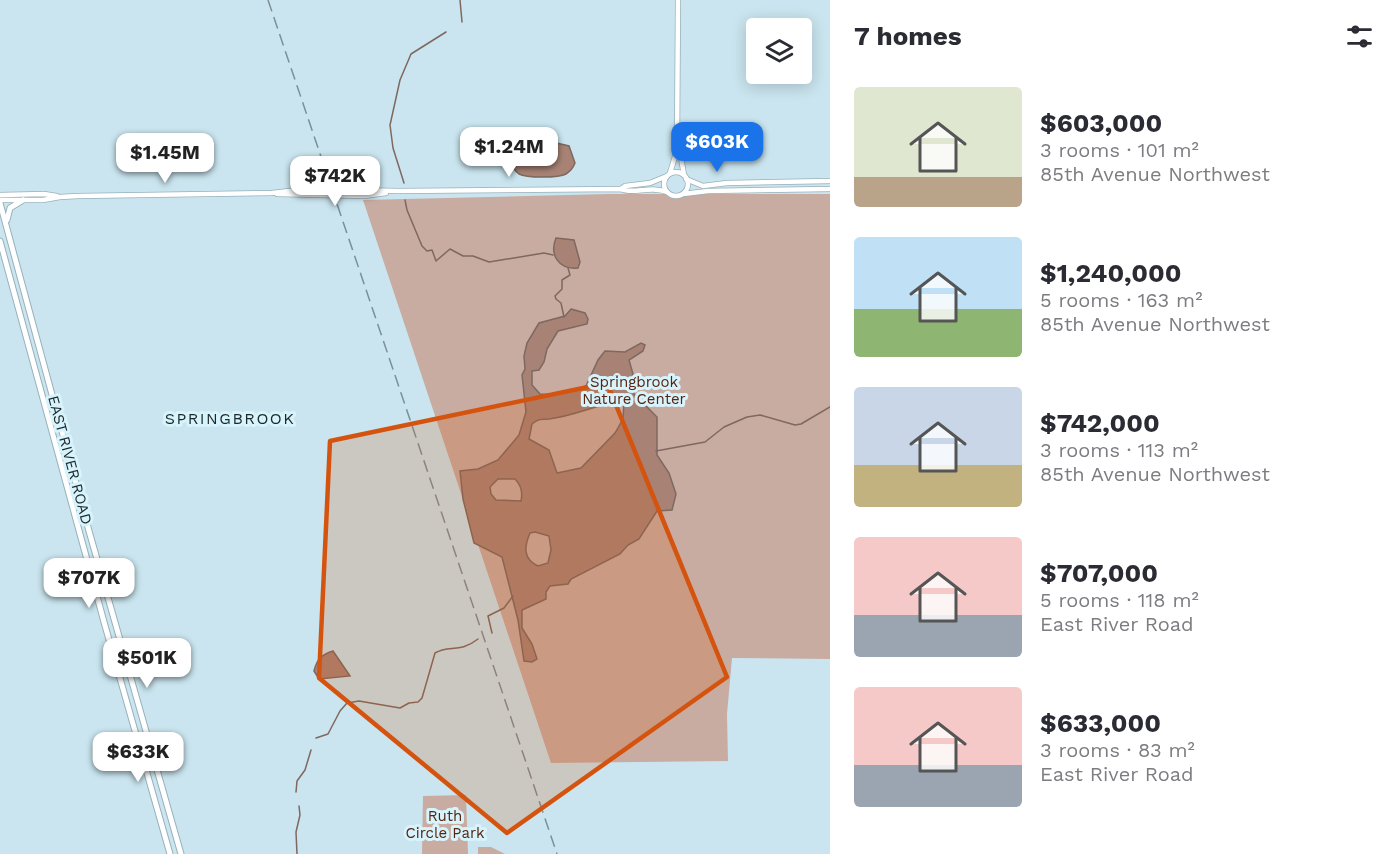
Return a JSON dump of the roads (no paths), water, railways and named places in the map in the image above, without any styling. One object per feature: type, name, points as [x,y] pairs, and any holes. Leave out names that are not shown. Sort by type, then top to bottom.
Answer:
[{"type":"main road","points":[[7,231],[8,210],[23,200]]},
{"type":"main road","name":"EAST RIVER ROAD","points":[[0,202],[86,520],[181,854]]},
{"type":"main road","name":"EAST RIVER ROAD","points":[[0,241],[170,854]]},
{"type":"street","points":[[667,192],[664,183],[677,150],[678,0]]},
{"type":"street","points":[[677,150],[680,152],[687,187],[682,194]]},
{"type":"street","points":[[621,189],[625,186],[650,183],[676,172],[703,186],[727,183],[830,181]]},
{"type":"street","points":[[0,202],[60,197],[272,193],[287,196],[364,196],[398,191],[621,189],[625,191],[656,188],[674,196],[708,191],[830,188]]},
{"type":"street","points":[[0,195],[44,194],[60,197]]},
{"type":"waterway","points":[[460,0],[462,22]]},
{"type":"waterway","points":[[404,183],[393,148],[390,125],[400,80],[411,54],[446,32]]},
{"type":"waterway","points":[[405,200],[422,246],[427,251],[432,250],[436,261],[450,249],[463,256],[473,256],[489,262],[544,253],[553,255]]},
{"type":"waterway","points":[[564,317],[561,303],[555,296],[562,289],[562,280],[570,275],[568,268]]},
{"type":"waterway","points":[[656,451],[705,442],[724,427],[747,417],[760,415],[795,425],[801,424],[830,407]]},
{"type":"waterway","points":[[492,633],[488,616],[504,608],[513,596]]},
{"type":"waterway","points":[[316,738],[328,734],[347,703],[359,701],[400,708],[409,703],[418,702],[422,698],[435,653],[440,650],[460,648],[478,639]]},
{"type":"waterway","points":[[296,792],[297,781],[305,770],[311,750]]},
{"type":"waterway","points":[[297,854],[296,832],[300,815],[299,806]]},
{"type":"railway","points":[[268,0],[557,854]]},
{"type":"district","name":"SPRINGBROOK","points":[[230,418]]},
{"type":"park label","name":"Springbrook Nature Center","points":[[634,390]]},
{"type":"park label","name":"Ruth Circle Park","points":[[445,824]]}]
